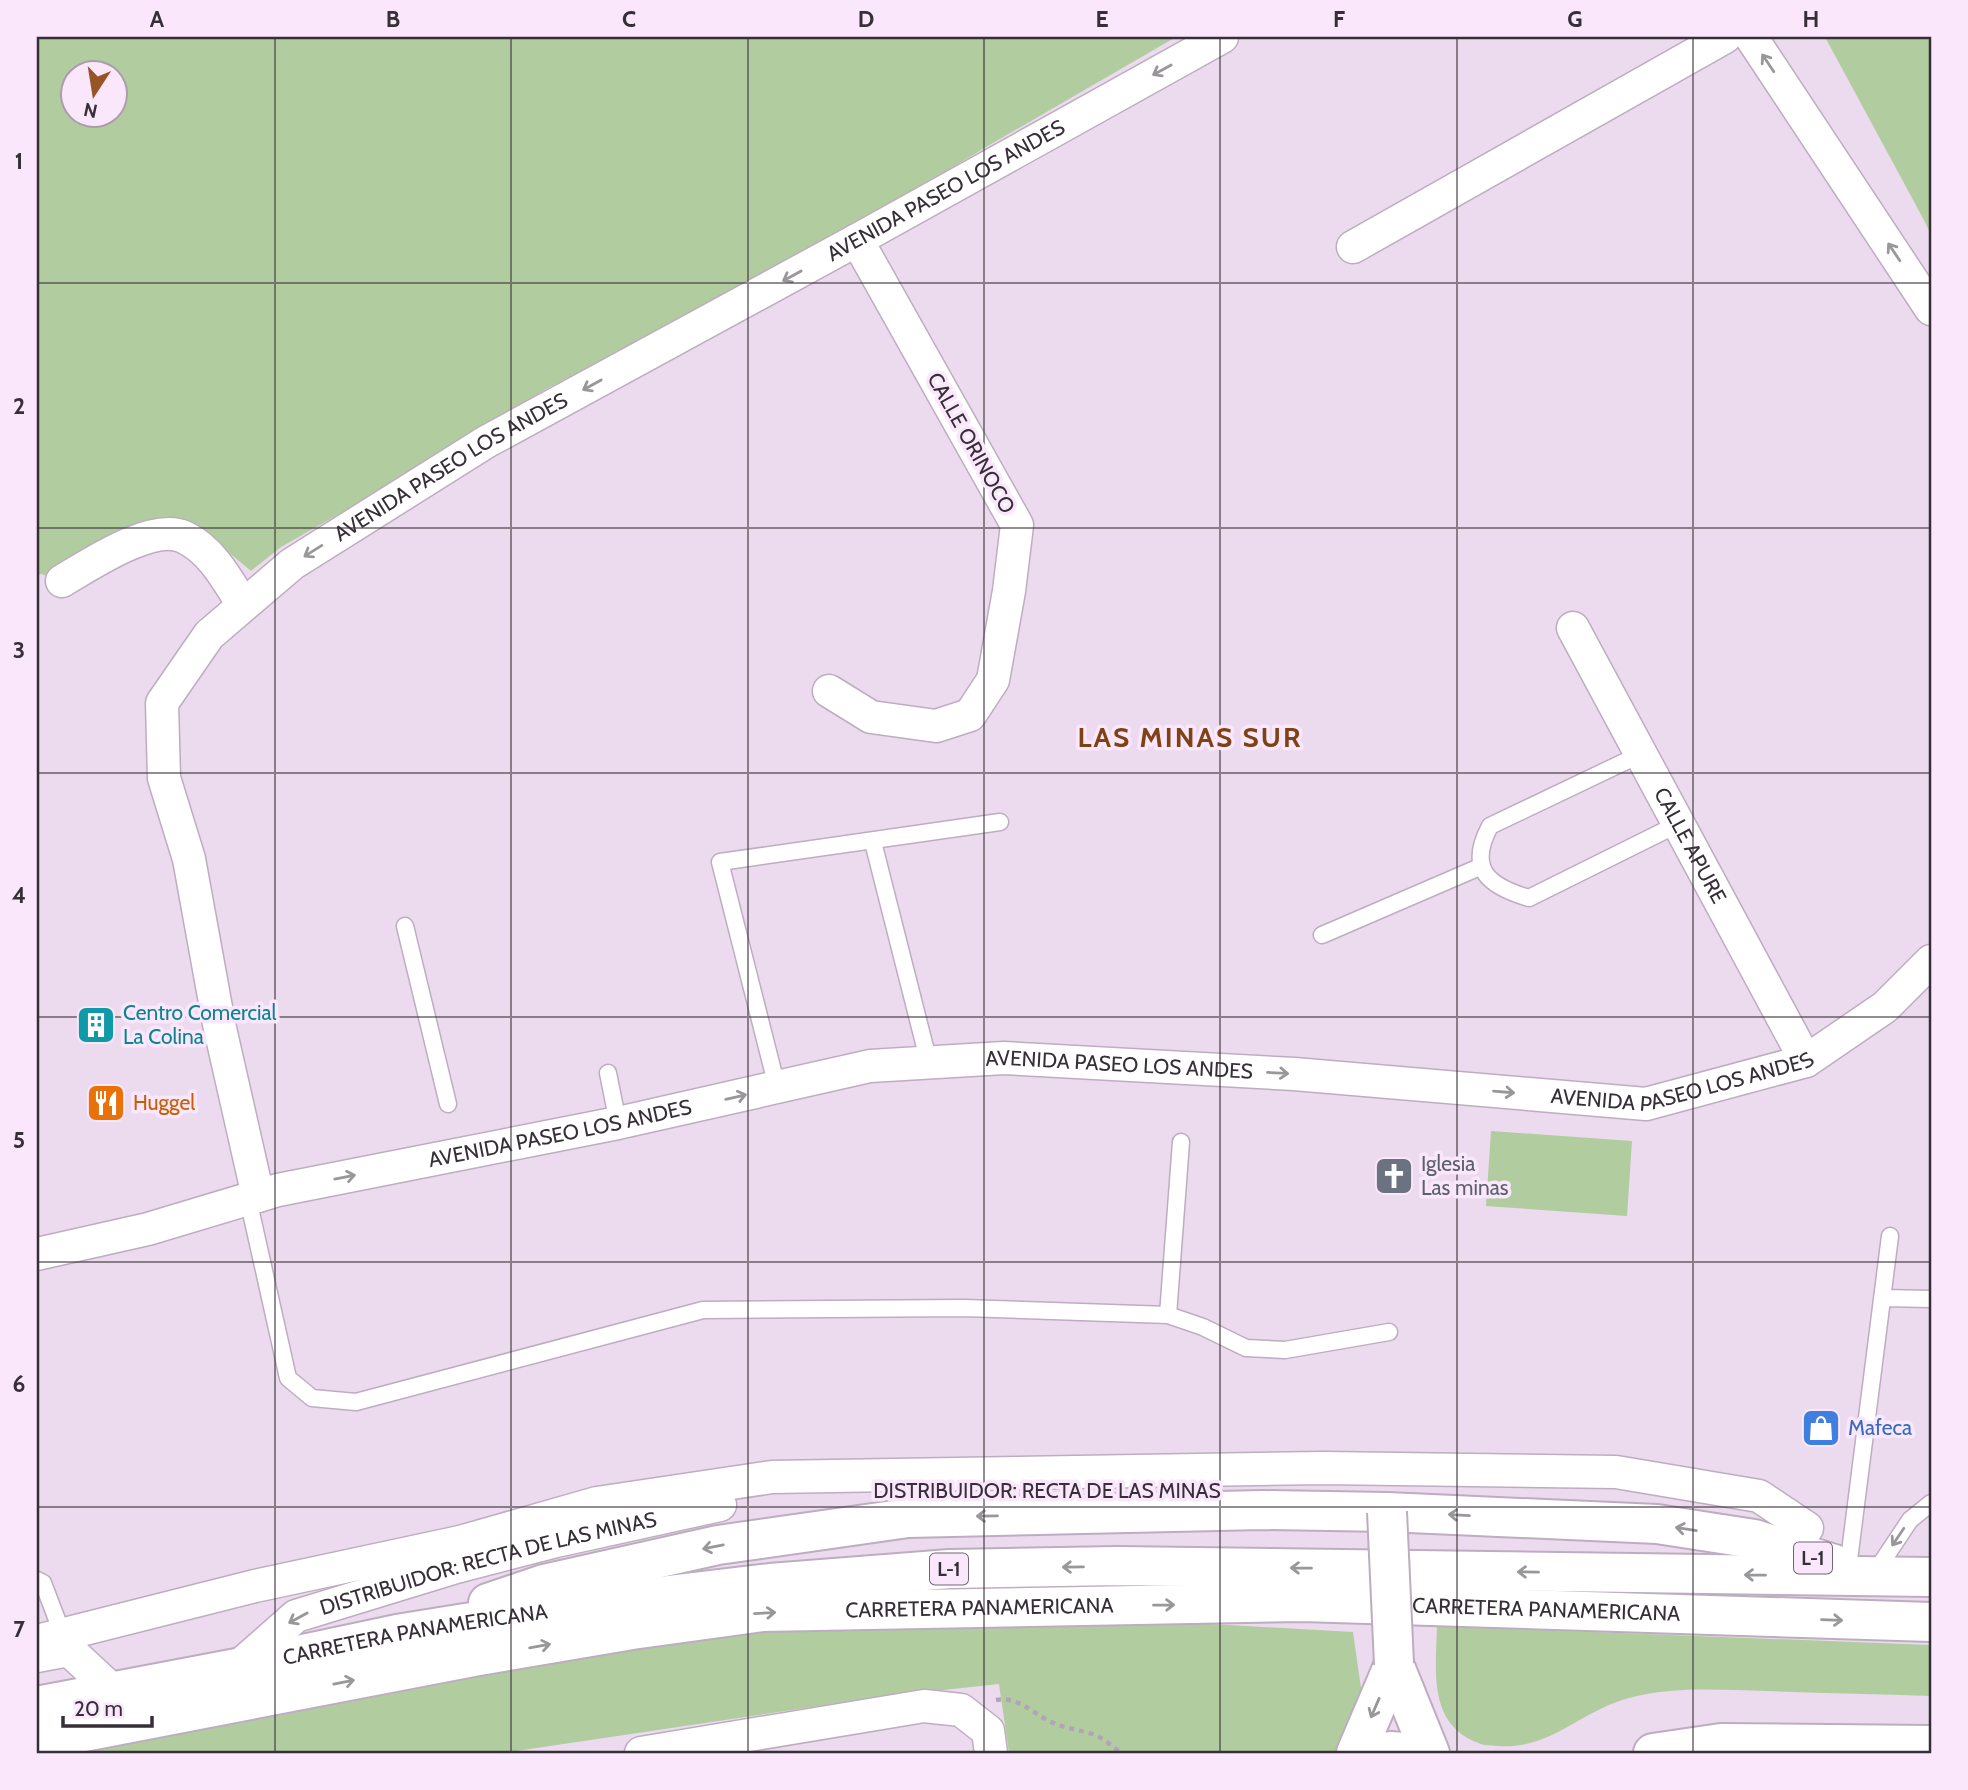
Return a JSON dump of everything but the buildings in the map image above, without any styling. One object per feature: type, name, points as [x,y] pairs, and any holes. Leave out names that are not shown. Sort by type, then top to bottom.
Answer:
[{"type":"main road","name":"L-1","points":[[397,1634],[544,1584],[718,1545],[908,1518],[1263,1510],[1387,1512],[1657,1524],[1754,1539],[1861,1568]]},
{"type":"main road","points":[[1387,1512],[1394,1664],[1430,1753]]},
{"type":"main road","name":"CARRETERA PANAMERICANA","points":[[37,1706],[397,1634],[635,1599],[770,1583],[950,1569],[1118,1566],[1861,1568],[1931,1577]]},
{"type":"main road","name":"CARRETERA PANAMERICANA","points":[[37,1741],[473,1657],[632,1630],[762,1612],[1303,1602],[1923,1623]]},
{"type":"main road","points":[[1356,1753],[1394,1664]]},
{"type":"main road","points":[[1656,1753],[1721,1744],[1931,1745]]},
{"type":"main road","points":[[1379,1753],[1414,1753]]},
{"type":"street","name":"AVENIDA PASEO LOS ANDES","points":[[1222,37],[486,442],[292,564],[208,635],[162,703],[164,778],[189,859],[219,1024],[261,1195],[618,1123],[870,1066],[1004,1058],[1294,1074],[1646,1104],[1806,1061],[1885,1007],[1931,961]]},
{"type":"street","points":[[1353,247],[1725,37]]},
{"type":"street","points":[[1751,37],[1931,309]]},
{"type":"street","name":"CALLE ORINOCO","points":[[829,691],[871,717],[936,726],[970,715],[993,680],[1009,591],[1017,525],[857,240]]},
{"type":"street","points":[[62,581],[121,548],[151,535],[183,536],[221,568],[243,605]]},
{"type":"street","name":"CALLE APURE","points":[[1573,628],[1806,1061]]},
{"type":"street","points":[[37,1254],[148,1229],[261,1195]]},
{"type":"street","points":[[37,1641],[255,1586],[460,1542],[597,1503],[772,1476],[1323,1468],[1616,1472],[1759,1496],[1807,1528]]},
{"type":"street","name":"DISTRIBUIDOR: RECTA DE LAS MINAS","points":[[237,1668],[296,1616],[456,1567],[710,1506],[812,1492],[1576,1489],[1674,1497],[1807,1528],[1861,1568]]},
{"type":"street","points":[[37,1656],[69,1650],[112,1690]]},
{"type":"street","points":[[641,1753],[924,1706],[961,1710],[988,1731],[991,1753]]},
{"type":"lane","points":[[1641,754],[1490,826],[1481,843],[1482,866],[1488,877],[1503,890],[1529,898],[1678,824]]},
{"type":"lane","points":[[777,1087],[720,862],[1000,822]]},
{"type":"lane","points":[[873,842],[929,1063]]},
{"type":"lane","points":[[1322,935],[1482,866]]},
{"type":"lane","points":[[405,926],[448,1104]]},
{"type":"lane","points":[[608,1073],[618,1123]]},
{"type":"lane","points":[[1168,1315],[1181,1142]]},
{"type":"lane","points":[[261,1195],[288,1378],[312,1398],[356,1402],[703,1310],[964,1308],[1168,1315],[1203,1327],[1246,1348],[1285,1350],[1389,1332]]},
{"type":"lane","points":[[1861,1568],[1890,1236]]},
{"type":"lane","points":[[1883,1298],[1931,1299]]},
{"type":"lane","points":[[1861,1568],[1931,1503]]},
{"type":"lane","points":[[37,1580],[43,1583],[69,1650]]},
{"type":"path","points":[[961,1710],[1006,1698],[1051,1722],[1091,1733],[1121,1753]]},
{"type":"green space","points":[[37,37],[1176,37],[882,210],[673,325],[546,389],[399,480],[281,547],[251,571],[209,536],[183,536],[62,581],[41,574],[37,576]]},
{"type":"green space","points":[[1825,37],[1931,37],[1931,235],[1925,222]]},
{"type":"green space","points":[[1491,1131],[1632,1141],[1627,1216],[1486,1206]]},
{"type":"green space","points":[[1194,1623],[1353,1632],[1363,1702],[1334,1753],[1009,1753],[999,1684],[879,1697],[503,1753],[50,1753],[569,1657],[812,1624]]},
{"type":"green space","points":[[1437,1626],[1931,1645],[1931,1696],[1680,1690],[1646,1694],[1611,1704],[1534,1742],[1516,1746],[1485,1745],[1464,1736],[1451,1724],[1443,1711],[1436,1678]]},
{"type":"place","name":"Centro Comercial La Colina","points":[[96,1025]]},
{"type":"place","name":"Huggel","points":[[106,1103]]},
{"type":"place","name":"Iglesia Las minas","points":[[1394,1176]]},
{"type":"place","name":"Mafeca","points":[[1821,1428]]},
{"type":"district","name":"LAS MINAS SUR","points":[[1190,737]]}]
